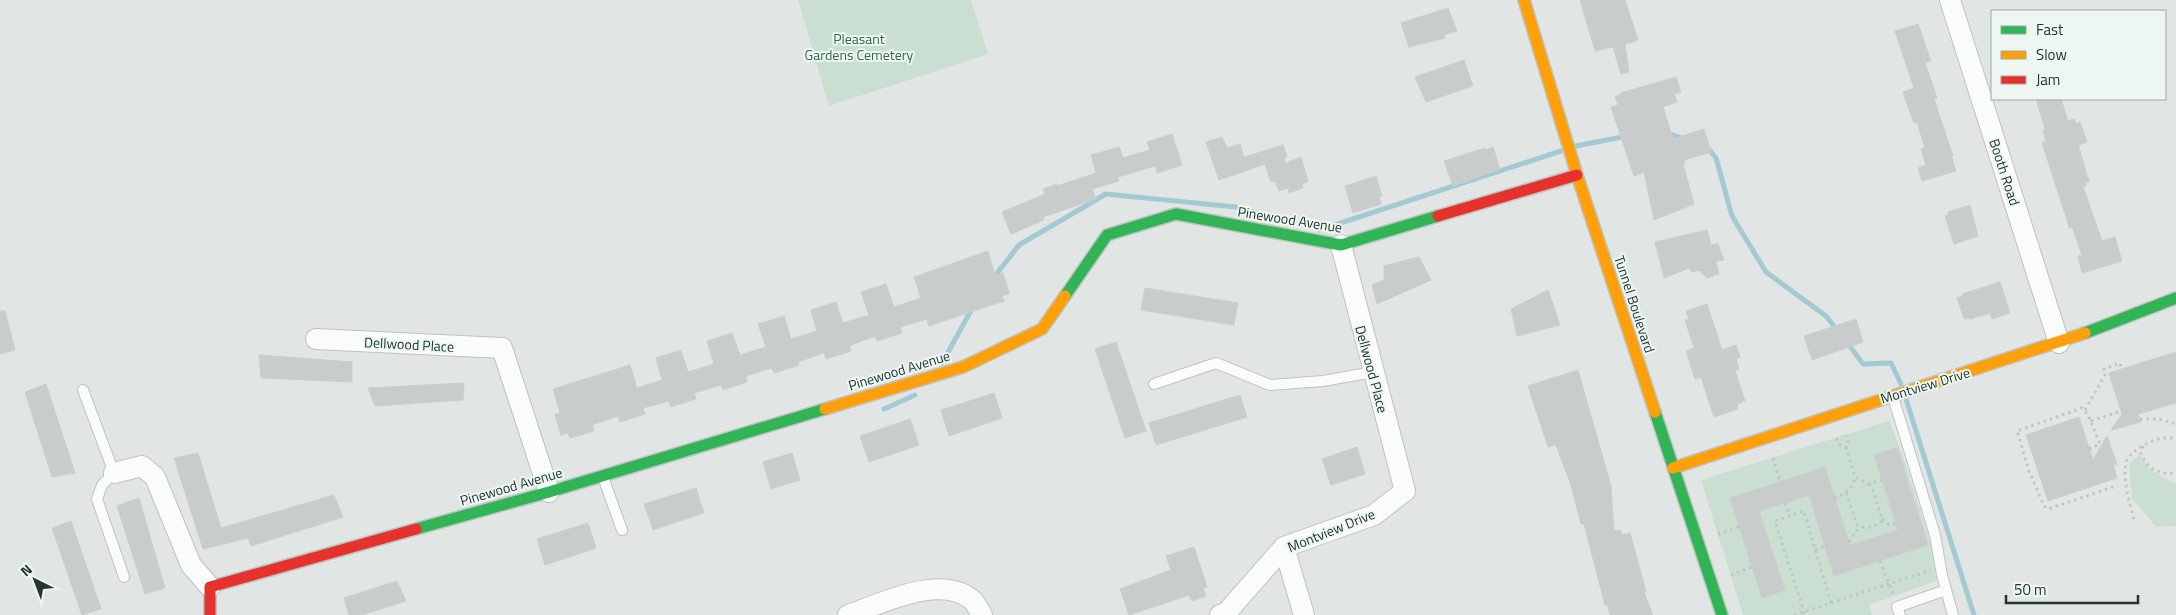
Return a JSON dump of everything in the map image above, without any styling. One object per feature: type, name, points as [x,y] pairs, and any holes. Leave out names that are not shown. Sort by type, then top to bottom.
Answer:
[{"type":"street","name":"Tunnel Boulevard","points":[[1524,0],[1577,175],[1722,615]]},
{"type":"street","name":"Booth Road","points":[[1950,0],[2059,343]]},
{"type":"street","name":"Pinewood Avenue","points":[[210,587],[549,492],[963,367],[1042,329],[1107,235],[1176,214],[1341,245],[1577,175]]},
{"type":"street","name":"Dellwood Place","points":[[1341,245],[1405,492]]},
{"type":"street","name":"Montview Drive","points":[[1673,468],[1892,395],[2059,343],[2176,298]]},
{"type":"street","name":"Dellwood Place","points":[[316,339],[502,348],[549,492]]},
{"type":"street","points":[[114,473],[142,466],[155,476],[191,565],[210,587],[210,615]]},
{"type":"street","name":"Montview Drive","points":[[1220,615],[1226,612],[1284,547],[1374,515],[1405,492]]},
{"type":"street","points":[[1284,547],[1304,615]]},
{"type":"street","points":[[848,615],[923,590],[952,590],[971,599],[982,615]]},
{"type":"lane","points":[[1154,384],[1216,363],[1270,385],[1323,381],[1373,372]]},
{"type":"lane","points":[[83,390],[114,473],[102,485],[98,499],[124,577]]},
{"type":"lane","points":[[1892,395],[1935,535],[1953,615]]},
{"type":"lane","points":[[603,476],[622,530]]},
{"type":"lane","points":[[1900,615],[1897,607],[1946,590]]},
{"type":"path","points":[[2085,410],[2106,373],[2104,369],[2120,363],[2122,369]]},
{"type":"path","points":[[2089,449],[2100,444],[2091,421],[2082,408],[2017,431],[2029,471],[2044,506],[2048,509],[2116,486]]},
{"type":"path","points":[[2091,421],[2121,411]]},
{"type":"path","points":[[2140,419],[2158,419],[2176,424]]},
{"type":"path","points":[[1834,498],[1846,493],[1853,487],[1855,477],[1846,447],[1848,443],[1846,434]]},
{"type":"path","points":[[1836,438],[1841,446],[1846,447]]},
{"type":"path","points":[[2134,520],[2126,485],[2125,468],[2130,456],[2143,446],[2159,439],[2176,439]]},
{"type":"path","points":[[2143,446],[2141,454],[2150,467],[2158,472],[2176,473]]},
{"type":"path","points":[[1772,458],[1780,482]]},
{"type":"path","points":[[1855,477],[1868,484],[1882,480]]},
{"type":"path","points":[[1871,484],[1881,519],[1888,524],[1896,524]]},
{"type":"path","points":[[1846,493],[1857,525],[1865,528],[1874,527],[1881,522],[1881,519]]},
{"type":"path","points":[[1785,503],[1790,516]]},
{"type":"path","points":[[1805,613],[1774,521],[1804,511],[1831,603]]},
{"type":"path","points":[[1848,542],[1860,526]]},
{"type":"path","points":[[1718,534],[1739,527]]},
{"type":"path","points":[[1815,550],[1825,546]]},
{"type":"path","points":[[1880,561],[1894,596]]},
{"type":"path","points":[[1730,575],[1752,567]]},
{"type":"path","points":[[1794,615],[1805,613],[1935,569]]},
{"type":"green space","name":"Pleasant Gardens Cemetery","points":[[798,0],[971,0],[988,54],[829,106]]},
{"type":"green space","points":[[1889,421],[1902,453],[1931,544],[1936,581],[1869,605],[1872,615],[1743,615],[1701,480]],"holes":[[[1896,448],[1928,545],[1834,576],[1809,495],[1759,511],[1785,590],[1762,598],[1730,498],[1824,467],[1850,545],[1898,530],[1874,455]]]},
{"type":"green space","points":[[2140,455],[2151,469],[2176,484],[2176,526],[2156,527],[2132,498],[2129,467],[2131,461]]},
{"type":"building","points":[[1580,0],[1625,0],[1638,40],[1625,44],[1629,72],[1621,74],[1613,47],[1595,51]]},
{"type":"building","points":[[1448,8],[1457,31],[1444,35],[1445,38],[1409,47],[1401,23]]},
{"type":"building","points":[[1918,24],[1931,61],[1925,63],[1937,98],[1934,99],[1953,156],[1951,156],[1956,171],[1922,181],[1918,168],[1926,165],[1921,149],[1925,148],[1917,122],[1914,123],[1903,92],[1914,88],[1895,31]]},
{"type":"building","points":[[1464,60],[1473,86],[1426,102],[1415,77]]},
{"type":"building","points":[[1676,77],[1681,92],[1674,94],[1677,102],[1663,107],[1673,139],[1704,129],[1711,152],[1684,160],[1685,163],[1683,164],[1694,204],[1654,220],[1644,172],[1634,176],[1611,107],[1618,105],[1615,97],[1624,92]]},
{"type":"building","points":[[2036,100],[2061,100],[2068,121],[2074,119],[2076,124],[2080,122],[2087,142],[2079,145],[2079,148],[2089,182],[2085,183],[2086,186],[2083,187],[2102,241],[2115,237],[2122,261],[2082,273],[2078,256],[2082,255],[2072,227],[2069,228],[2042,143],[2046,141],[2043,130],[2045,129]]},
{"type":"building","points":[[1172,134],[1182,165],[1157,173],[1155,166],[1118,177],[1119,181],[1092,189],[1096,199],[1043,217],[1044,220],[1011,234],[1002,212],[1045,194],[1043,189],[1096,173],[1091,155],[1119,147],[1123,158],[1150,150],[1147,142]]},
{"type":"building","points":[[1222,137],[1227,148],[1240,144],[1244,157],[1283,145],[1287,157],[1284,158],[1285,163],[1301,157],[1308,181],[1302,184],[1303,188],[1289,193],[1288,188],[1279,191],[1275,181],[1271,182],[1265,164],[1219,180],[1206,142]]},
{"type":"building","points":[[1493,147],[1500,169],[1453,186],[1444,161]]},
{"type":"building","points":[[1376,176],[1382,196],[1379,197],[1381,204],[1353,213],[1345,186]]},
{"type":"building","points":[[1970,205],[1978,236],[1954,244],[1945,216],[1949,215],[1948,212]]},
{"type":"building","points":[[1707,230],[1711,245],[1718,244],[1724,260],[1716,261],[1719,274],[1707,278],[1699,270],[1692,272],[1689,268],[1664,278],[1655,242]]},
{"type":"building","points":[[988,251],[995,275],[1003,273],[1009,293],[1002,296],[1004,301],[929,326],[927,319],[900,327],[902,333],[877,341],[875,336],[849,346],[851,351],[826,359],[824,353],[798,362],[799,365],[774,373],[772,368],[746,376],[747,382],[723,390],[721,385],[694,393],[696,399],[671,407],[669,401],[643,408],[645,414],[620,422],[618,416],[592,425],[594,431],[570,438],[568,433],[561,435],[555,414],[560,413],[553,389],[630,365],[637,388],[662,380],[656,358],[681,350],[688,372],[714,364],[707,341],[732,333],[740,355],[766,347],[758,324],[784,316],[791,339],[817,331],[811,310],[836,302],[843,323],[869,315],[861,292],[886,284],[894,307],[921,298],[914,277]]},
{"type":"building","points":[[1419,257],[1431,280],[1377,304],[1372,285],[1384,280],[1384,266]]},
{"type":"building","points":[[2000,282],[2010,313],[1992,319],[1990,313],[1964,319],[1957,298],[1963,296],[1962,294]]},
{"type":"building","points":[[1145,288],[1238,303],[1234,325],[1141,310]]},
{"type":"building","points":[[1548,290],[1560,325],[1517,336],[1511,309]]},
{"type":"building","points":[[1707,304],[1722,350],[1736,345],[1740,357],[1736,359],[1739,369],[1735,371],[1745,401],[1737,404],[1738,409],[1714,417],[1701,377],[1695,379],[1686,351],[1694,348],[1685,320],[1689,319],[1686,311]]},
{"type":"building","points":[[0,311],[5,311],[15,350],[0,354]]},
{"type":"building","points":[[1856,319],[1863,342],[1812,360],[1804,336]]},
{"type":"building","points":[[1116,342],[1146,431],[1125,438],[1095,349]]},
{"type":"building","points":[[2176,352],[2176,403],[2138,414],[2141,422],[2111,430],[2122,414],[2109,373]]},
{"type":"building","points":[[259,355],[352,362],[352,382],[261,378]]},
{"type":"building","points":[[1578,370],[1611,486],[1614,531],[1620,530],[1623,535],[1630,533],[1646,591],[1644,592],[1653,615],[1610,615],[1607,604],[1605,605],[1584,524],[1581,524],[1570,482],[1556,445],[1548,447],[1528,386]]},
{"type":"building","points":[[464,383],[463,400],[375,406],[368,388]]},
{"type":"building","points":[[46,384],[75,473],[52,477],[25,392]]},
{"type":"building","points":[[994,393],[1002,418],[949,436],[941,410]]},
{"type":"building","points":[[1240,395],[1247,417],[1156,445],[1149,423]]},
{"type":"building","points":[[2079,417],[2093,460],[2107,436],[2117,464],[2113,465],[2117,478],[2048,501],[2026,435]]},
{"type":"building","points":[[910,419],[919,445],[869,462],[860,436]]},
{"type":"building","points":[[1357,447],[1365,474],[1331,485],[1322,459]]},
{"type":"building","points":[[1897,447],[1928,545],[1834,576],[1809,495],[1759,511],[1785,590],[1762,598],[1730,498],[1825,467],[1850,545],[1898,530],[1874,455]]},
{"type":"building","points":[[198,453],[221,528],[334,495],[343,517],[251,546],[248,538],[203,549],[174,458]]},
{"type":"building","points":[[792,453],[800,480],[771,489],[763,462]]},
{"type":"building","points":[[696,488],[704,513],[653,530],[644,504]]},
{"type":"building","points":[[139,498],[165,588],[145,594],[117,506]]},
{"type":"building","points":[[71,521],[101,609],[82,615],[52,528]]},
{"type":"building","points":[[588,523],[596,548],[545,565],[537,539]]},
{"type":"building","points":[[1194,547],[1207,587],[1203,588],[1206,596],[1192,601],[1189,595],[1129,615],[1120,589],[1171,570],[1166,556]]},
{"type":"building","points":[[397,581],[406,601],[362,615],[349,615],[344,598]]},
{"type":"waterway","points":[[1667,133],[1685,139]]},
{"type":"waterway","points":[[1576,146],[1627,136]]},
{"type":"waterway","points":[[1707,147],[1716,158],[1732,216],[1766,272],[1826,316],[1838,331]]},
{"type":"waterway","points":[[1319,230],[1561,151]]},
{"type":"waterway","points":[[992,280],[1019,245],[1106,194],[1236,207],[1280,220]]},
{"type":"waterway","points":[[942,363],[973,307]]},
{"type":"waterway","points":[[1846,341],[1863,364],[1891,363],[1901,384]]},
{"type":"waterway","points":[[884,409],[915,395]]},
{"type":"waterway","points":[[1906,399],[1974,615]]},
{"type":"traffic: fast","points":[[1065,296],[1107,235],[1176,214],[1341,245],[1438,216]]},
{"type":"traffic: fast","points":[[2085,333],[2176,298]]},
{"type":"traffic: fast","points":[[416,529],[549,492],[825,409]]},
{"type":"traffic: fast","points":[[1655,412],[1722,615]]},
{"type":"traffic: slow","points":[[1524,0],[1577,175],[1655,412]]},
{"type":"traffic: slow","points":[[825,409],[963,367],[1042,329],[1065,296]]},
{"type":"traffic: slow","points":[[1673,468],[2085,333]]},
{"type":"traffic: jam","points":[[1438,216],[1577,175]]},
{"type":"traffic: jam","points":[[210,615],[210,587],[416,529]]}]
